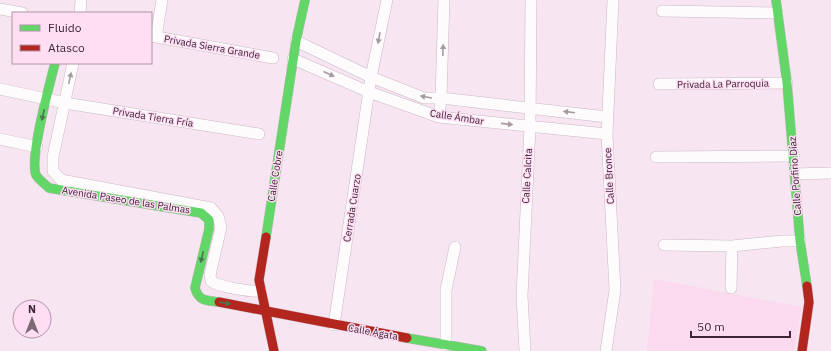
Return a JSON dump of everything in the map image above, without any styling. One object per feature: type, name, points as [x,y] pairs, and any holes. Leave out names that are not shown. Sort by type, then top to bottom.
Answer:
[{"type":"street","points":[[153,36],[162,0]]},
{"type":"street","name":"Calle Cobre","points":[[274,351],[259,280],[293,59],[305,0]]},
{"type":"street","name":"Cerrada Cuarzo","points":[[334,325],[371,77],[386,0]]},
{"type":"street","points":[[439,117],[444,0]]},
{"type":"street","name":"Calle Calcita","points":[[525,351],[522,296],[530,127],[531,0]]},
{"type":"street","name":"Calle Bronce","points":[[606,351],[615,290],[607,134],[613,0]]},
{"type":"street","name":"Calle Porfirio Díaz","points":[[776,0],[787,83],[800,241],[809,302],[802,351]]},
{"type":"street","points":[[2,6],[19,12]]},
{"type":"street","points":[[662,11],[777,13]]},
{"type":"street","name":"Privada Sierra Grande","points":[[153,36],[273,58]]},
{"type":"street","name":"Calle Ámbar","points":[[296,41],[371,77],[424,98],[441,98],[529,107],[607,117]]},
{"type":"street","name":"Calle Ámbar","points":[[293,59],[369,92],[439,117],[607,134]]},
{"type":"street","name":"Avenida Paseo de las Palmas","points":[[55,64],[46,99],[37,147],[35,166],[36,174],[40,181],[49,188],[206,210]]},
{"type":"street","name":"Avenida Paseo de las Palmas","points":[[73,64],[52,157],[53,171],[61,180],[206,210]]},
{"type":"street","name":"Privada La Parroquia","points":[[659,84],[787,83]]},
{"type":"street","name":"Privada Tierra Fría","points":[[0,89],[64,103],[259,134]]},
{"type":"street","points":[[0,139],[37,147]]},
{"type":"street","points":[[656,157],[794,156]]},
{"type":"street","points":[[795,174],[831,173]]},
{"type":"street","points":[[49,188],[61,180]]},
{"type":"street","points":[[206,210],[218,216],[221,227],[210,275],[212,281],[218,285],[252,291],[261,291]]},
{"type":"street","name":"Avenida Paseo de las Palmas","points":[[206,210],[209,220],[209,229],[195,288],[197,295],[202,299],[266,310]]},
{"type":"street","points":[[664,245],[732,246],[782,241],[800,241]]},
{"type":"street","points":[[731,288],[732,246]]},
{"type":"street","points":[[446,345],[446,290],[455,247]]},
{"type":"street","name":"Calle Ágata","points":[[266,310],[334,325],[482,351]]},
{"type":"shaded area","points":[[654,279],[802,307],[794,351],[647,351]]},
{"type":"traffic: fast","points":[[266,237],[296,41],[305,0]]},
{"type":"traffic: fast","points":[[776,0],[787,83],[800,241],[807,286]]},
{"type":"traffic: fast","points":[[55,64],[35,153],[36,175],[49,188],[201,213],[209,220],[209,229],[195,288],[199,296],[204,300],[219,302]]},
{"type":"traffic: fast","points":[[407,338],[482,351]]},
{"type":"traffic: jam","points":[[266,237],[259,280],[274,351]]},
{"type":"traffic: jam","points":[[802,351],[809,302],[807,286]]},
{"type":"traffic: jam","points":[[219,302],[407,338]]}]
